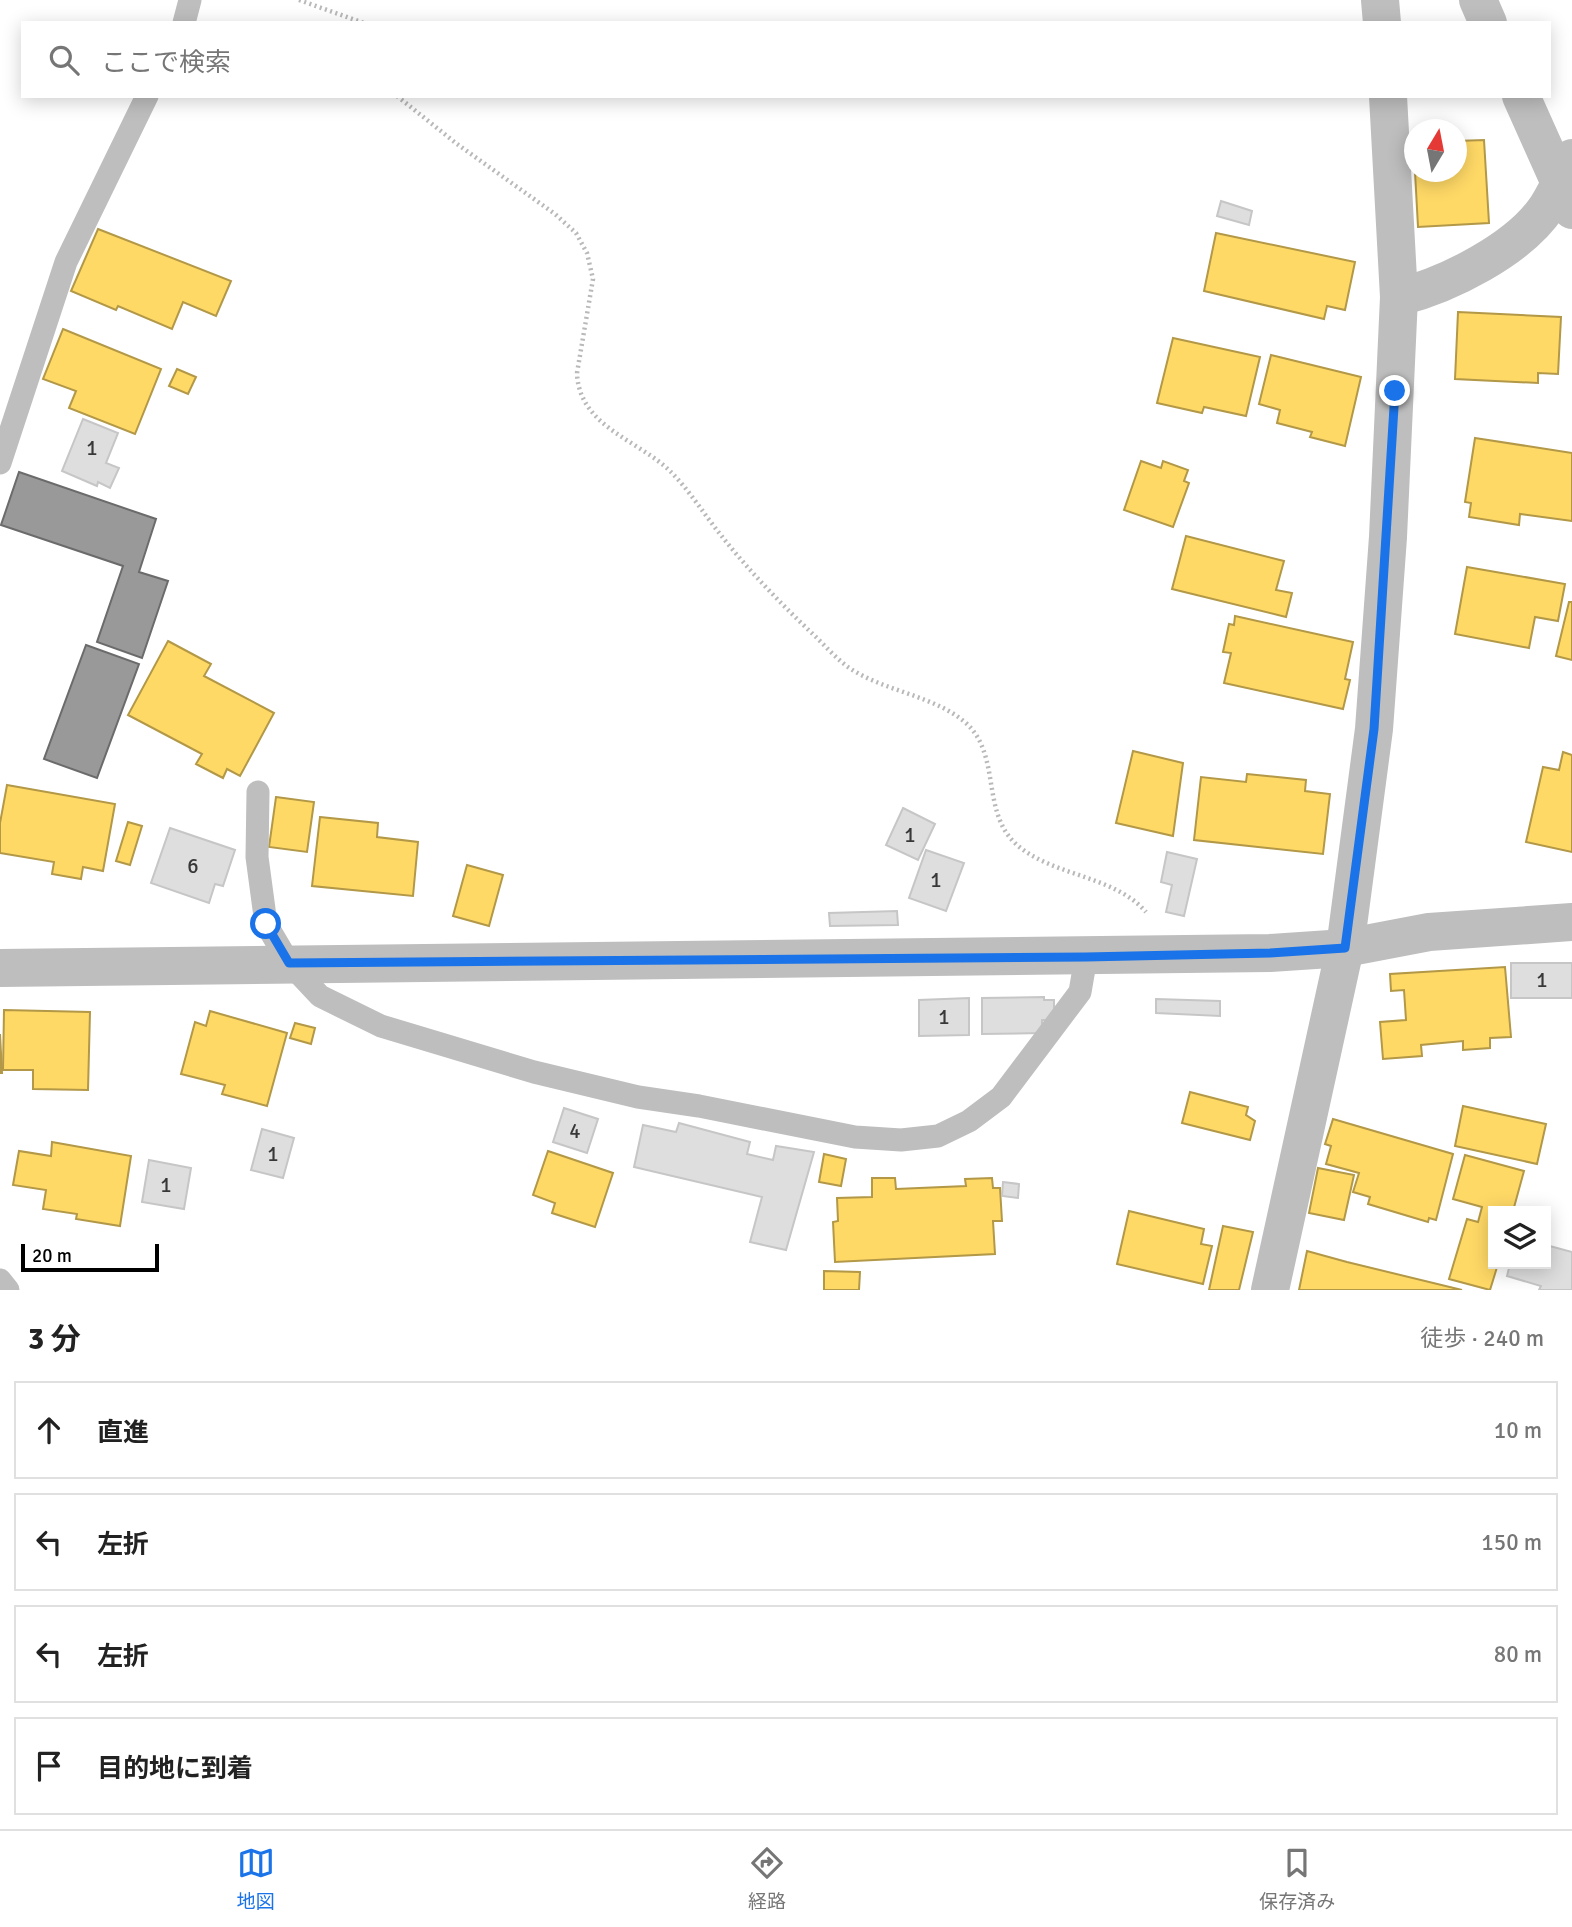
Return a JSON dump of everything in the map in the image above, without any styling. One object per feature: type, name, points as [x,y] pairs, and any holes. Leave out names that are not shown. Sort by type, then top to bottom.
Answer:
[{"type":"street","points":[[1380,0],[1382,21]]},
{"type":"street","points":[[1478,0],[1487,21]]},
{"type":"street","points":[[1270,1290],[1345,948],[1374,729],[1399,297],[1388,98]]},
{"type":"street","points":[[1399,297],[1451,279],[1506,247],[1568,184],[1522,98]]},
{"type":"street","points":[[0,968],[1164,955],[1345,948],[1429,932],[1572,922]]},
{"type":"lane","points":[[185,21],[190,0]]},
{"type":"lane","points":[[0,463],[66,262],[146,98]]},
{"type":"lane","points":[[258,792],[257,856],[266,924],[289,963],[320,996],[381,1026],[534,1072],[638,1097],[699,1106],[855,1138],[901,1140],[938,1136],[969,1121],[1001,1097],[1080,992],[1086,957]]},
{"type":"lane","points":[[0,1280],[8,1290]]},
{"type":"path","points":[[299,0],[358,21]]},
{"type":"path","points":[[399,98],[457,145],[555,214],[576,233],[587,253],[593,279],[577,373],[578,387],[589,409],[633,447],[670,471],[735,554],[848,667],[946,711],[966,724],[979,738],[986,756],[994,804],[1003,828],[1016,845],[1121,894],[1144,908],[1153,920],[1164,955]]},
{"type":"building: 住宅","points":[[1484,140],[1489,223],[1418,227],[1416,182],[1467,182],[1467,141]]},
{"type":"building: 住宅","points":[[98,229],[231,281],[216,316],[183,302],[172,329],[118,306],[116,310],[71,291]]},
{"type":"building: 住宅","points":[[1216,233],[1355,262],[1345,310],[1327,306],[1324,319],[1204,291]]},
{"type":"building: 住宅","points":[[1458,312],[1561,317],[1558,374],[1538,373],[1538,383],[1455,379]]},
{"type":"building: 住宅","points":[[63,329],[161,369],[135,434],[69,408],[76,391],[43,379]]},
{"type":"building: 住宅","points":[[1173,338],[1260,357],[1246,416],[1204,407],[1202,413],[1157,403]]},
{"type":"building: 住宅","points":[[1271,355],[1361,377],[1345,446],[1310,437],[1312,432],[1277,423],[1280,410],[1259,404]]},
{"type":"building: 住宅","points":[[177,369],[196,377],[188,394],[169,386]]},
{"type":"building: 住宅","points":[[1475,438],[1572,453],[1572,521],[1520,514],[1519,525],[1469,517],[1471,503],[1465,502]]},
{"type":"building: 住宅","points":[[1141,461],[1161,468],[1163,461],[1188,470],[1184,481],[1189,483],[1173,527],[1124,510]]},
{"type":"building: 住宅","points":[[1186,536],[1284,561],[1276,590],[1292,593],[1286,617],[1172,589]]},
{"type":"building: 住宅","points":[[1467,567],[1565,584],[1558,621],[1535,617],[1529,648],[1455,634]]},
{"type":"building: 住宅","points":[[1569,602],[1572,602],[1572,660],[1556,656]]},
{"type":"building: 住宅","points":[[1235,616],[1353,642],[1345,679],[1350,680],[1343,709],[1224,683],[1231,653],[1223,652],[1229,624],[1234,625]]},
{"type":"building: 住宅","points":[[168,641],[211,664],[204,676],[274,713],[240,776],[227,769],[223,778],[196,764],[202,754],[128,715]]},
{"type":"building: 住宅","points":[[1133,751],[1183,763],[1173,836],[1116,823]]},
{"type":"building: 住宅","points":[[1563,752],[1572,755],[1572,852],[1526,842],[1543,767],[1559,770]]},
{"type":"building: 住宅","points":[[1247,774],[1306,780],[1305,791],[1330,794],[1323,854],[1194,840],[1201,777],[1246,782]]},
{"type":"building: 住宅","points":[[7,785],[115,804],[103,871],[83,867],[81,879],[52,874],[54,862],[0,853],[0,823]]},
{"type":"building: 住宅","points":[[276,797],[314,802],[307,852],[269,847]]},
{"type":"building: 住宅","points":[[320,817],[378,823],[377,837],[418,842],[413,896],[312,886]]},
{"type":"building: 住宅","points":[[128,822],[142,826],[130,865],[116,861]]},
{"type":"building: 住宅","points":[[467,865],[503,875],[489,926],[453,916]]},
{"type":"building: 住宅","points":[[1505,967],[1511,1037],[1490,1038],[1490,1048],[1463,1050],[1463,1041],[1421,1045],[1422,1056],[1383,1059],[1380,1022],[1406,1020],[1404,990],[1391,991],[1390,974]]},
{"type":"building: 住宅","points":[[4,1010],[90,1012],[88,1090],[33,1089],[33,1070],[3,1070]]},
{"type":"building: 住宅","points":[[210,1011],[287,1033],[267,1106],[222,1094],[225,1085],[181,1074],[195,1022],[206,1026]]},
{"type":"building: 住宅","points":[[295,1023],[315,1028],[311,1044],[290,1038]]},
{"type":"building: 住宅","points":[[0,1034],[2,1073],[0,1073]]},
{"type":"building: 住宅","points":[[1190,1092],[1248,1107],[1246,1115],[1255,1121],[1250,1140],[1182,1123]]},
{"type":"building: 住宅","points":[[1463,1106],[1546,1124],[1537,1164],[1455,1146]]},
{"type":"building: 住宅","points":[[1333,1119],[1453,1154],[1436,1220],[1429,1218],[1428,1222],[1368,1204],[1370,1197],[1353,1192],[1359,1173],[1326,1164],[1331,1146],[1325,1144]]},
{"type":"building: 住宅","points":[[52,1142],[131,1156],[120,1226],[76,1219],[77,1214],[43,1209],[46,1190],[13,1185],[19,1151],[51,1156]]},
{"type":"building: 住宅","points":[[548,1151],[613,1173],[595,1227],[552,1213],[555,1203],[533,1195]]},
{"type":"building: 住宅","points":[[824,1154],[846,1159],[841,1186],[819,1182]]},
{"type":"building: 住宅","points":[[1465,1155],[1524,1171],[1514,1206],[1488,1206],[1488,1269],[1496,1269],[1490,1290],[1449,1279],[1467,1219],[1478,1222],[1482,1207],[1453,1199]]},
{"type":"building: 住宅","points":[[1318,1168],[1354,1175],[1344,1220],[1309,1213]]},
{"type":"building: 住宅","points":[[872,1178],[895,1178],[896,1189],[966,1186],[965,1179],[992,1178],[993,1188],[1000,1188],[1002,1221],[993,1221],[995,1254],[835,1262],[833,1222],[838,1221],[837,1198],[872,1197]]},
{"type":"building: 住宅","points":[[1129,1211],[1204,1229],[1201,1244],[1212,1246],[1203,1284],[1117,1264]]},
{"type":"building: 住宅","points":[[1223,1226],[1253,1232],[1239,1290],[1209,1290]]},
{"type":"building: 住宅","points":[[1307,1251],[1347,1262],[1462,1290],[1299,1290]]},
{"type":"building: 住宅","points":[[824,1271],[860,1272],[859,1290],[824,1290]]},
{"type":"building: 工業","points":[[19,472],[156,519],[139,572],[168,581],[142,658],[97,642],[123,566],[1,525]]},
{"type":"building: 工業","points":[[86,645],[139,664],[97,778],[44,759]]},
{"type":"building: その他","points":[[1221,201],[1252,211],[1249,225],[1217,216]]},
{"type":"building: その他","points":[[83,419],[118,433],[106,463],[119,468],[110,488],[98,482],[97,486],[62,471]]},
{"type":"building: その他","points":[[903,808],[935,824],[918,860],[886,845]]},
{"type":"building: その他","points":[[170,828],[235,850],[223,886],[215,884],[209,903],[151,883]]},
{"type":"building: その他","points":[[926,850],[964,863],[946,911],[909,898]]},
{"type":"building: その他","points":[[1167,852],[1197,859],[1184,916],[1166,912],[1172,885],[1161,882]]},
{"type":"building: その他","points":[[897,911],[898,925],[830,926],[829,913]]},
{"type":"building: その他","points":[[1511,963],[1572,963],[1572,998],[1511,998]]},
{"type":"building: その他","points":[[1044,997],[1044,1000],[1054,1000],[1054,1020],[1042,1020],[1042,1033],[982,1034],[982,998]]},
{"type":"building: その他","points":[[969,998],[969,1035],[919,1036],[919,1000]]},
{"type":"building: その他","points":[[1156,999],[1220,1001],[1220,1016],[1156,1013]]},
{"type":"building: その他","points":[[564,1108],[598,1119],[587,1153],[553,1142]]},
{"type":"building: その他","points":[[679,1123],[750,1142],[747,1154],[773,1160],[776,1146],[814,1152],[786,1250],[750,1242],[762,1197],[634,1167],[643,1125],[676,1132]]},
{"type":"building: その他","points":[[262,1129],[294,1138],[283,1178],[251,1170]]},
{"type":"building: その他","points":[[149,1160],[191,1168],[184,1209],[142,1202]]},
{"type":"building: その他","points":[[1003,1182],[1019,1184],[1018,1198],[1002,1196]]},
{"type":"building: その他","points":[[1551,1246],[1572,1252],[1572,1290],[1539,1290],[1541,1286],[1507,1276],[1509,1269],[1551,1269]]},
{"type":"route","points":[[266,924],[289,963],[1086,957],[1270,953],[1345,948],[1374,729],[1395,391]]}]
